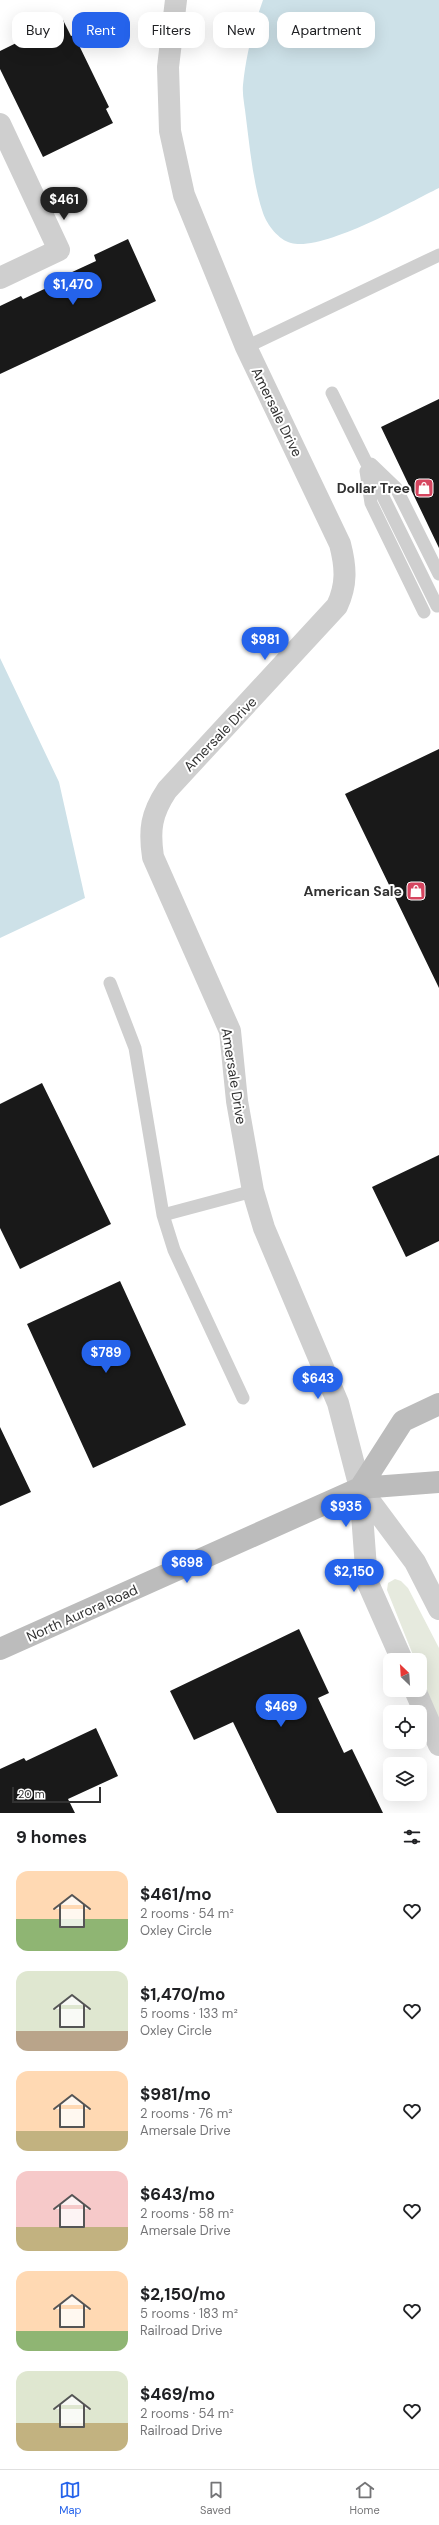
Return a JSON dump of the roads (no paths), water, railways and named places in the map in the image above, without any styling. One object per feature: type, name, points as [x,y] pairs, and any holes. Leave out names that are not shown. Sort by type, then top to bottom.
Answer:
[{"type":"main road","points":[[360,1488],[403,1421],[439,1404]]},
{"type":"main road","name":"North Aurora Road","points":[[0,1649],[360,1488],[439,1482]]},
{"type":"street","name":"Amersale Drive","points":[[172,1],[168,67],[170,131],[184,195],[246,347],[340,544],[345,564],[344,590],[337,606],[166,790],[156,807],[150,834],[153,858],[230,1031],[237,1101],[253,1190],[264,1228],[338,1403],[360,1488]]},
{"type":"street","points":[[0,124],[59,250],[0,278]]},
{"type":"street","points":[[360,1488],[415,1562],[439,1610]]},
{"type":"street","points":[[360,1488],[367,1581],[399,1653]]},
{"type":"street","points":[[418,1697],[439,1745]]},
{"type":"lane","points":[[246,347],[439,255]]},
{"type":"lane","points":[[332,393],[437,606]]},
{"type":"lane","points":[[364,457],[396,488],[439,574]]},
{"type":"lane","points":[[364,457],[371,503],[424,612]]},
{"type":"lane","points":[[110,983],[135,1048],[164,1215],[174,1250],[242,1398]]},
{"type":"lane","points":[[164,1215],[253,1190]]},
{"type":"place","name":"Dollar Tree","points":[[424,488]]},
{"type":"place","name":"American Sale","points":[[416,891]]}]
